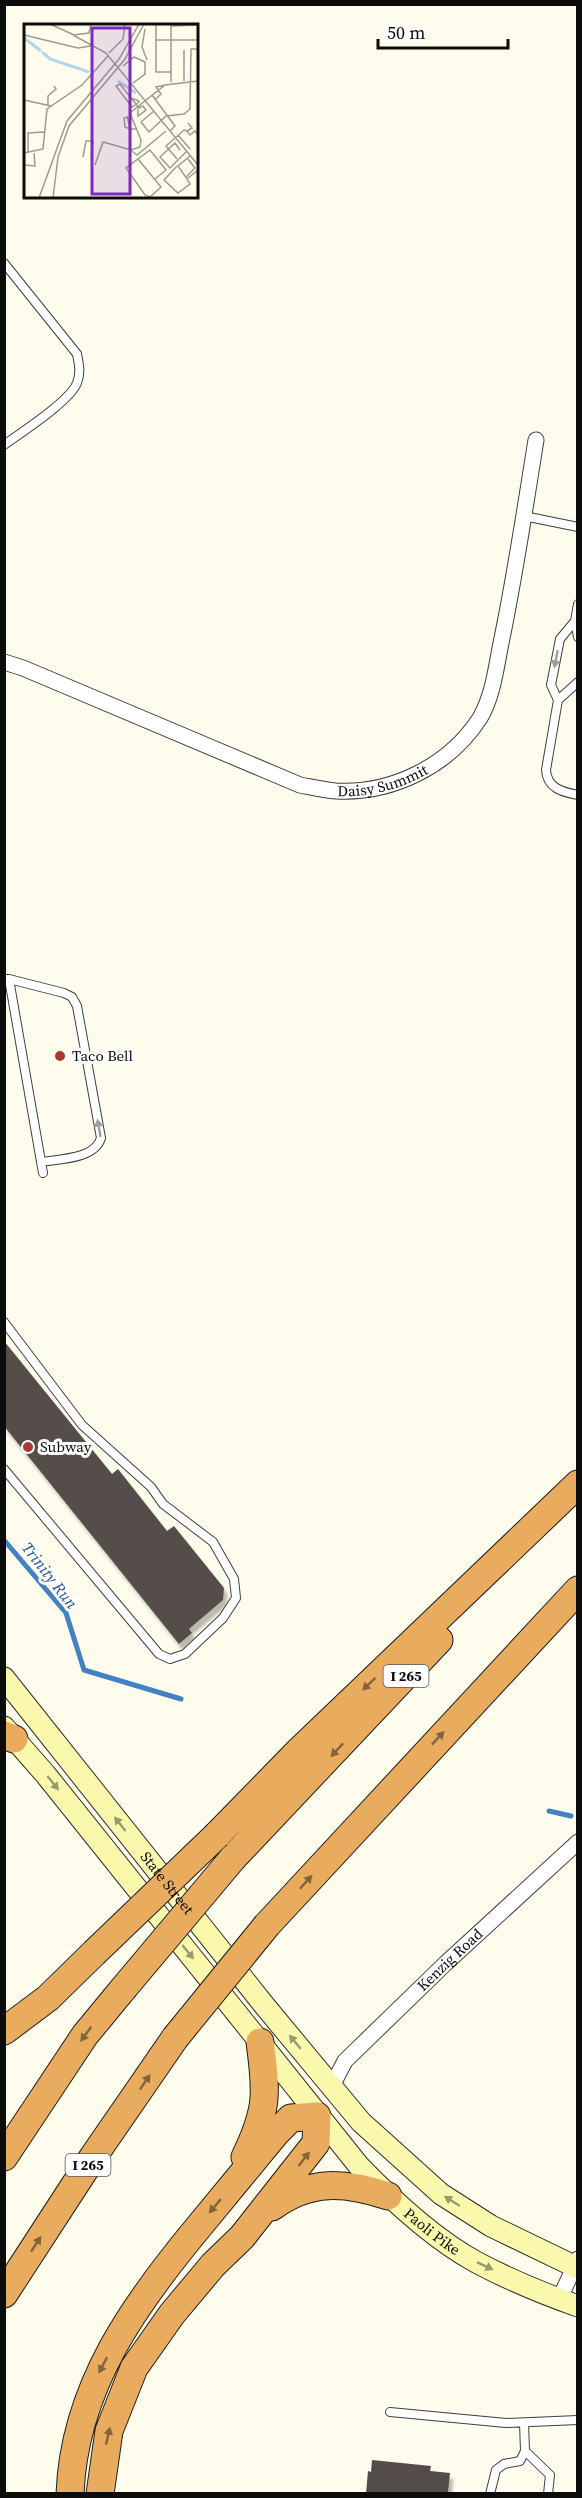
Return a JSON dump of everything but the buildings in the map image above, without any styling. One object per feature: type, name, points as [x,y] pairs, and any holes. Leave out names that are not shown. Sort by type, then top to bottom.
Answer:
[{"type":"highway","points":[[4,2031],[48,1998],[217,1835],[299,1751],[578,1484]]},
{"type":"highway","name":"I 265","points":[[4,2157],[86,2035],[233,1858],[578,1492]]},
{"type":"highway","name":"I 265","points":[[4,2294],[93,2157],[175,2038],[267,1925],[578,1590]]},
{"type":"highway","points":[[236,2182],[257,2132],[264,2108],[265,2078],[260,2042]]},
{"type":"highway","points":[[70,2493],[77,2437],[86,2403],[117,2338],[159,2274],[291,2118],[317,2116],[316,2144],[242,2237]]},
{"type":"highway","points":[[100,2493],[109,2431],[134,2368],[172,2314],[213,2265],[267,2210],[300,2190],[334,2185],[373,2191],[388,2196]]},
{"type":"main road","name":"State Street","points":[[4,1678],[264,2005],[333,2086]]},
{"type":"main road","name":"State Street","points":[[8,1734],[46,1775],[317,2116]]},
{"type":"main road","points":[[317,2116],[333,2086],[361,2122],[441,2194],[491,2226],[576,2265]]},
{"type":"main road","name":"Paoli Pike","points":[[317,2116],[359,2166],[412,2217],[475,2262],[568,2303]]},
{"type":"street","name":"Daisy Summit","points":[[4,662],[300,785],[335,791],[370,790],[412,777],[432,766],[462,740],[480,718],[489,697],[509,605],[536,440]]},
{"type":"street","name":"Kenzig Road","points":[[333,2086],[345,2061],[447,1962],[578,1842]]},
{"type":"street","points":[[568,2303],[576,2265]]},
{"type":"lane","points":[[4,263],[77,354],[79,364],[79,374],[72,391],[4,445]]},
{"type":"lane","points":[[524,516],[578,527]]},
{"type":"lane","points":[[578,604],[575,621],[578,637]]},
{"type":"lane","points":[[575,621],[560,639],[551,685],[558,700],[546,775],[558,790],[578,795]]},
{"type":"lane","points":[[558,700],[578,682]]},
{"type":"lane","points":[[41,1162],[91,1153],[99,1146],[101,1138],[77,1006],[72,997],[64,993],[7,979],[43,1173]]},
{"type":"lane","points":[[4,1322],[82,1425],[151,1487],[163,1504],[213,1542],[234,1579],[236,1598],[223,1618],[185,1654],[170,1659],[159,1654],[4,1469]]},
{"type":"lane","points":[[390,2412],[479,2422],[524,2423],[578,2420]]},
{"type":"lane","points":[[489,2493],[496,2470],[504,2464],[519,2461],[525,2451],[524,2423]]},
{"type":"lane","points":[[525,2451],[550,2475],[548,2493]]},
{"type":"waterway","name":"Trinity Run","points":[[4,1540],[66,1613],[84,1670],[181,1699]]},
{"type":"waterway","name":"Trinity Run","points":[[549,1811],[571,1816]]},
{"type":"place","name":"Taco Bell","points":[[60,1056]]},
{"type":"place","name":"Subway","points":[[28,1447]]}]
